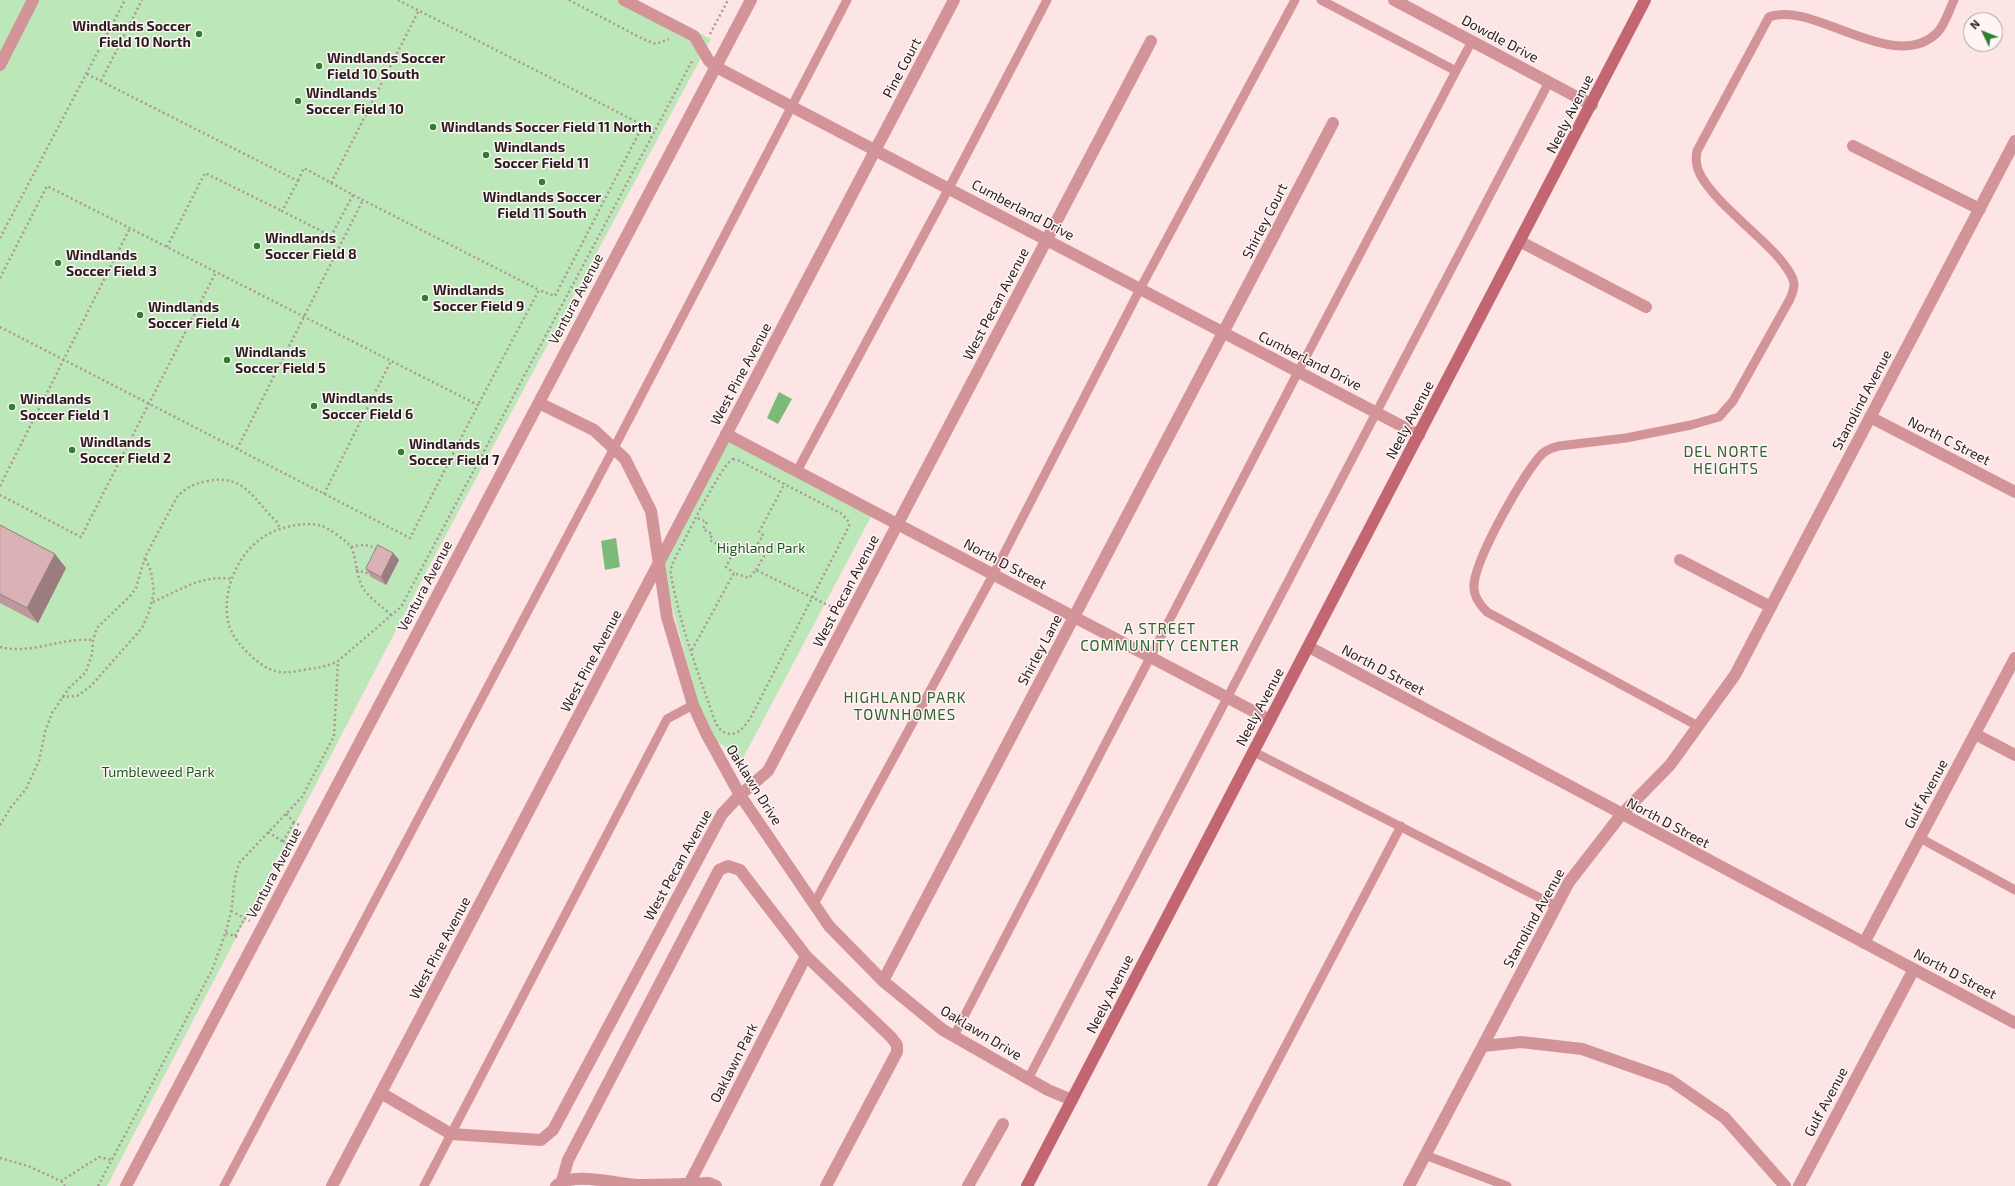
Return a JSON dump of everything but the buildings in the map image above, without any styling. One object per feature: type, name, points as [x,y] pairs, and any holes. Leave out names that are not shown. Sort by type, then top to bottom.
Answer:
[{"type":"street","points":[[0,65],[33,0]]},
{"type":"street","name":"Cumberland Drive","points":[[624,0],[694,36],[699,51],[716,67],[1419,435]]},
{"type":"street","name":"Ventura Avenue","points":[[126,1186],[751,0]]},
{"type":"street","name":"Pine Court","points":[[876,150],[954,0]]},
{"type":"street","name":"Neely Avenue","points":[[1027,1186],[1592,105],[1645,0]]},
{"type":"street","name":"Dowdle Drive","points":[[1401,2],[1592,105]]},
{"type":"street","name":"West Pecan Avenue","points":[[452,1134],[541,1140],[553,1130],[722,814],[740,795],[768,771],[1151,42]]},
{"type":"street","name":"Shirley Court","points":[[1224,333],[1333,123]]},
{"type":"street","name":"Stanolind Avenue","points":[[1409,1186],[1569,882],[1621,815],[1670,765],[1735,675],[2015,140]]},
{"type":"street","points":[[1853,146],[1980,208]]},
{"type":"street","name":"West Pine Avenue","points":[[332,1186],[660,562],[692,514],[726,434],[876,150]]},
{"type":"street","points":[[1520,242],[1646,307]]},
{"type":"street","name":"Shirley Lane","points":[[883,981],[1224,333]]},
{"type":"street","name":"Oaklawn Drive","points":[[539,403],[594,430],[625,459],[651,511],[660,562],[667,617],[693,705],[706,733],[740,795],[829,926],[883,981],[942,1030],[1048,1090],[1072,1100]]},
{"type":"street","name":"North C Street","points":[[1870,417],[2015,492]]},
{"type":"street","name":"North D Street","points":[[726,434],[1270,720]]},
{"type":"street","points":[[1680,560],[1771,607]]},
{"type":"street","name":"North D Street","points":[[1309,647],[1621,815],[2015,1023]]},
{"type":"street","name":"Gulf Avenue","points":[[1864,943],[2015,658]]},
{"type":"street","points":[[1975,734],[2015,755]]},
{"type":"street","points":[[559,1184],[568,1160],[719,870],[728,866],[740,870],[806,956],[891,1037],[897,1045],[897,1052],[826,1186]]},
{"type":"street","name":"Oaklawn Park","points":[[687,1185],[806,956]]},
{"type":"street","name":"Gulf Avenue","points":[[1798,1186],[1914,969]]},
{"type":"street","points":[[1483,1046],[1521,1042],[1582,1049],[1670,1080],[1725,1118],[1785,1186]]},
{"type":"street","points":[[381,1094],[452,1134]]},
{"type":"street","points":[[968,1186],[1003,1124]]},
{"type":"street","points":[[559,1184],[582,1179],[637,1185],[687,1185],[709,1183],[716,1186]]},
{"type":"lane","points":[[224,1186],[614,448],[847,0]]},
{"type":"lane","points":[[795,470],[949,188],[1047,0]]},
{"type":"lane","points":[[814,904],[993,575],[1140,289],[1295,0]]},
{"type":"lane","points":[[1321,0],[1456,71]]},
{"type":"lane","points":[[1880,33],[1910,44],[1925,41],[1938,32],[1954,0]]},
{"type":"lane","points":[[1698,726],[1487,612],[1476,597],[1473,588],[1474,577],[1477,566],[1492,536],[1530,468],[1549,448],[1626,438],[1707,421],[1719,417],[1733,401],[1770,338],[1794,290],[1792,276],[1770,247],[1720,201],[1703,179],[1697,167],[1696,159],[1697,151],[1765,23],[1780,7]]},
{"type":"lane","points":[[954,1036],[1298,372],[1472,41]]},
{"type":"lane","points":[[1028,1078],[1549,82]]},
{"type":"lane","points":[[424,1186],[667,719],[693,705]]},
{"type":"lane","points":[[1254,752],[1402,826],[1556,906]]},
{"type":"lane","points":[[1212,1186],[1402,826]]},
{"type":"lane","points":[[1920,838],[2015,890]]},
{"type":"lane","points":[[1425,1155],[1507,1186]]},
{"type":"path","points":[[0,238],[125,0]]},
{"type":"path","points":[[100,81],[142,0]]},
{"type":"path","points":[[282,211],[304,168],[353,195],[538,290],[555,296],[644,125],[398,0]]},
{"type":"path","points":[[569,0],[656,44],[672,39]]},
{"type":"path","points":[[391,615],[364,590],[356,570],[351,547],[336,535],[321,526],[296,524],[269,532],[245,553],[232,579],[227,605],[228,622],[238,644],[260,664],[271,671],[293,672],[329,666],[401,607],[699,51],[728,0]]},
{"type":"path","points":[[331,183],[419,10]]},
{"type":"path","points":[[699,51],[694,62],[716,67]]},
{"type":"path","points":[[87,74],[298,180]]},
{"type":"path","points":[[167,247],[205,173],[331,236],[353,195]]},
{"type":"path","points":[[0,278],[47,186],[478,405]]},
{"type":"path","points":[[237,449],[363,200]]},
{"type":"path","points":[[0,486],[130,228]]},
{"type":"path","points":[[0,495],[81,537],[216,272]]},
{"type":"path","points":[[0,327],[410,538],[538,290]]},
{"type":"path","points":[[324,494],[391,361]]},
{"type":"path","points":[[729,461],[740,461],[842,514],[848,522],[847,532],[811,597],[751,717],[743,729],[737,733],[726,733],[718,726],[691,653],[679,611],[671,574],[671,567],[692,514],[724,466],[729,461]]},
{"type":"path","points":[[754,550],[762,535],[759,532],[784,484],[795,470]]},
{"type":"path","points":[[0,825],[11,807],[26,789],[39,761],[45,732],[52,714],[62,697],[86,672],[92,654],[93,640],[97,628],[133,592],[141,573],[145,557],[177,497],[184,490],[194,484],[220,479],[240,484],[277,522],[280,529]]},
{"type":"path","points":[[692,514],[707,522],[703,529],[712,534],[710,540],[733,553]]},
{"type":"path","points":[[351,547],[362,544],[372,546],[379,550],[381,555]]},
{"type":"path","points":[[741,544],[754,550],[764,556],[756,570],[749,578],[734,573],[726,567],[733,553],[741,544]]},
{"type":"path","points":[[62,697],[76,696],[91,686],[142,628],[153,602],[154,592],[151,570],[145,557]]},
{"type":"path","points":[[356,570],[372,574]]},
{"type":"path","points":[[756,570],[850,616]]},
{"type":"path","points":[[679,660],[691,653],[734,573]]},
{"type":"path","points":[[153,602],[187,585],[224,578],[232,579]]},
{"type":"path","points":[[0,646],[12,650],[33,649],[79,639],[93,640]]},
{"type":"path","points":[[98,1186],[212,970],[226,933],[231,911],[236,870],[240,862],[302,796],[334,736],[338,660]]},
{"type":"path","points":[[283,842],[294,822]]},
{"type":"path","points":[[268,832],[302,852]]},
{"type":"path","points":[[231,911],[262,928]]},
{"type":"path","points":[[235,936],[244,918]]},
{"type":"path","points":[[61,1181],[99,1157],[112,1160]]},
{"type":"path","points":[[0,1158],[28,1166],[61,1181],[65,1186]]},
{"type":"green space","name":"Tumbleweed Park","points":[[0,0],[637,0],[711,39],[434,557],[107,1186],[0,1186]]},
{"type":"green space","name":"Highland Park","points":[[727,435],[874,511],[742,760],[706,733],[660,562]]},
{"type":"shaded area","points":[[779,392],[792,399],[778,424],[767,418]]},
{"type":"shaded area","points":[[616,538],[620,567],[605,570],[601,541]]},
{"type":"place","name":"Windlands Soccer Field 10 North","points":[[199,34]]},
{"type":"place","name":"Windlands Soccer Field 10 South","points":[[319,66]]},
{"type":"place","name":"Windlands Soccer Field 10","points":[[298,101]]},
{"type":"place","name":"Windlands Soccer Field 11 North","points":[[433,127]]},
{"type":"place","name":"Windlands Soccer Field 11","points":[[486,155]]},
{"type":"place","name":"Windlands Soccer Field 11 South","points":[[542,182]]},
{"type":"place","name":"Windlands Soccer Field 8","points":[[257,246]]},
{"type":"place","name":"Windlands Soccer Field 3","points":[[58,263]]},
{"type":"place","name":"Windlands Soccer Field 9","points":[[425,298]]},
{"type":"place","name":"Windlands Soccer Field 4","points":[[140,315]]},
{"type":"place","name":"Windlands Soccer Field 5","points":[[227,360]]},
{"type":"place","name":"Windlands Soccer Field 6","points":[[314,406]]},
{"type":"place","name":"Windlands Soccer Field 1","points":[[12,407]]},
{"type":"place","name":"Windlands Soccer Field 2","points":[[72,450]]},
{"type":"place","name":"Windlands Soccer Field 7","points":[[401,452]]},
{"type":"district","name":"DEL NORTE HEIGHTS","points":[[1726,460]]},
{"type":"district","name":"A STREET COMMUNITY CENTER","points":[[1160,638]]},
{"type":"district","name":"HIGHLAND PARK TOWNHOMES","points":[[905,706]]}]
